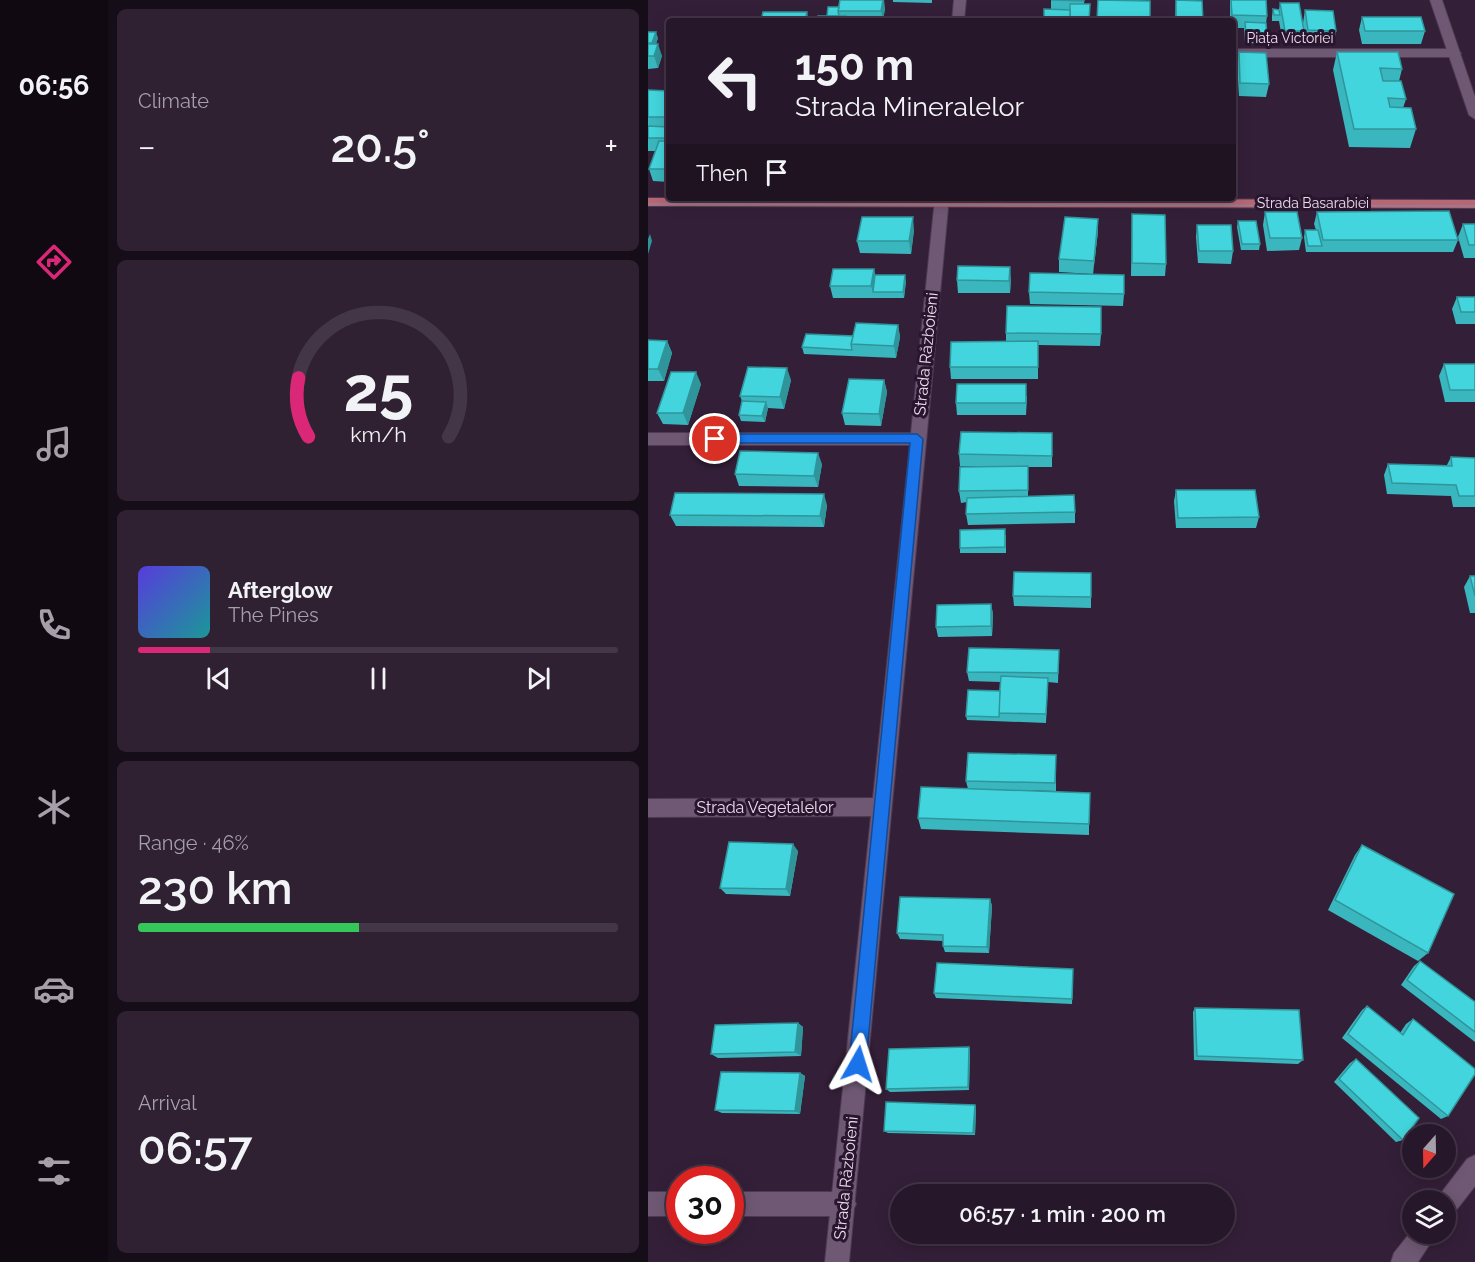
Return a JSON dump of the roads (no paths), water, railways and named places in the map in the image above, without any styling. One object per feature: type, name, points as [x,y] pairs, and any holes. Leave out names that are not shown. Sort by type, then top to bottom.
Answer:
[{"type":"main road","name":"Strada Basarabiei","points":[[648,202],[795,201]]},
{"type":"main road","name":"Strada Basarabiei","points":[[1075,201],[1475,204]]},
{"type":"street","points":[[958,18],[960,0]]},
{"type":"street","points":[[1436,0],[1475,115]]},
{"type":"street","name":"Piața Victoriei","points":[[1236,53],[1455,53]]},
{"type":"street","name":"Strada Războieni","points":[[837,1262],[942,201]]},
{"type":"street","points":[[648,439],[917,439]]},
{"type":"street","name":"Strada Vegetalelor","points":[[648,808],[882,807]]},
{"type":"street","points":[[1456,1192],[1475,1167]]},
{"type":"street","points":[[648,1204],[666,1204]]},
{"type":"street","points":[[744,1204],[844,1204]]},
{"type":"street","points":[[1403,1262],[1417,1244]]},
{"type":"tram line","points":[[648,204],[1475,206]]}]
